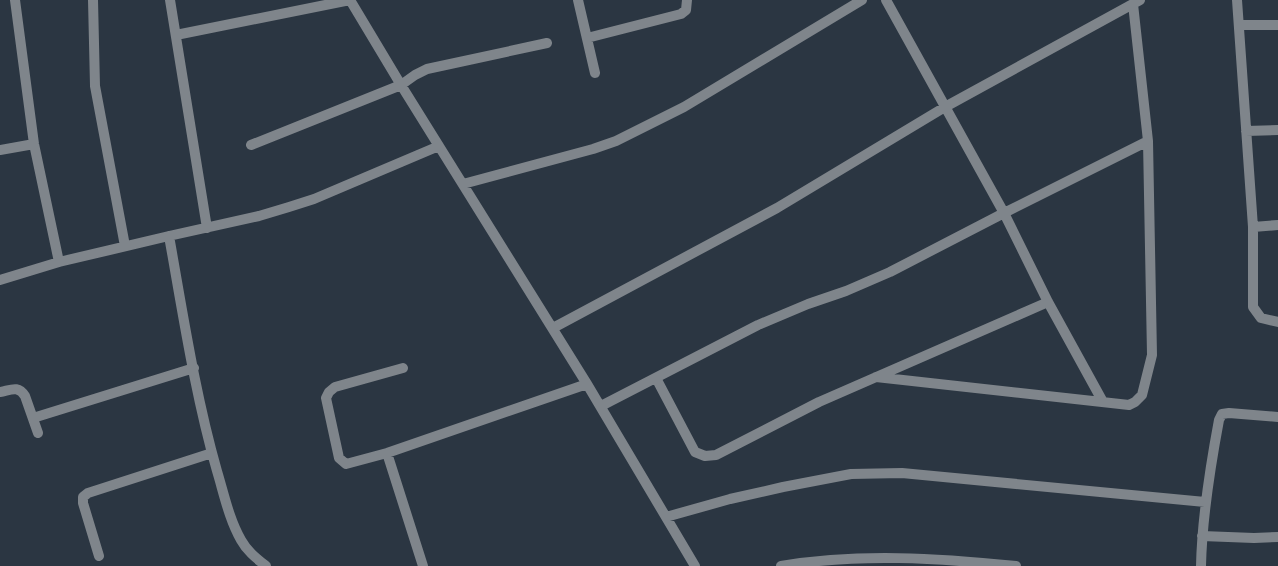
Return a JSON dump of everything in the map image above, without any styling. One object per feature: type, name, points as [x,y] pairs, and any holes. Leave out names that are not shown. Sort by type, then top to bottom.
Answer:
[{"type":"street","points":[[15,0],[34,144],[59,262]]},
{"type":"street","points":[[93,0],[95,86],[125,246]]},
{"type":"street","points":[[170,0],[207,228]]},
{"type":"street","points":[[176,35],[350,0],[401,85],[601,406],[695,566]]},
{"type":"street","points":[[578,0],[595,73]]},
{"type":"street","points":[[587,38],[681,14],[686,10],[687,0]]},
{"type":"street","points":[[463,184],[593,150],[616,141],[684,107],[862,0]]},
{"type":"street","points":[[886,0],[1004,213],[1048,302],[1103,402]]},
{"type":"street","points":[[1237,0],[1253,227],[1253,307],[1262,318],[1278,322]]},
{"type":"street","points":[[553,328],[777,208],[945,107],[1136,2],[1148,141],[1152,355],[1142,395],[1136,402],[1129,405],[876,377]]},
{"type":"street","points":[[1239,25],[1278,25]]},
{"type":"street","points":[[251,145],[401,85],[427,69],[546,43]]},
{"type":"street","points":[[1246,132],[1278,130]]},
{"type":"street","points":[[601,406],[758,325],[808,304],[846,292],[869,282],[1148,141]]},
{"type":"street","points":[[0,150],[34,144]]},
{"type":"street","points":[[0,280],[59,262],[260,216],[314,199],[439,146]]},
{"type":"street","points":[[1253,227],[1278,226]]},
{"type":"street","points":[[169,236],[212,453],[234,528],[242,542],[253,555],[266,566]]},
{"type":"street","points":[[656,378],[695,452],[705,456],[716,455],[819,402],[1048,302]]},
{"type":"street","points":[[33,418],[194,368]]},
{"type":"street","points":[[403,368],[335,387],[329,392],[326,398],[339,458],[341,461],[346,464],[387,453],[587,384]]},
{"type":"street","points":[[0,392],[16,388],[22,391],[38,433]]},
{"type":"street","points":[[1201,566],[1205,502],[1219,420],[1222,414],[1228,413],[1278,417]]},
{"type":"street","points":[[99,556],[83,503],[84,497],[88,492],[212,453]]},
{"type":"street","points":[[387,453],[423,566]]},
{"type":"street","points":[[666,517],[730,499],[782,487],[851,474],[873,473],[902,473],[1205,502]]},
{"type":"street","points":[[1202,536],[1254,538],[1278,537]]},
{"type":"street","points":[[780,566],[805,562],[878,558],[934,559],[1016,566]]}]
